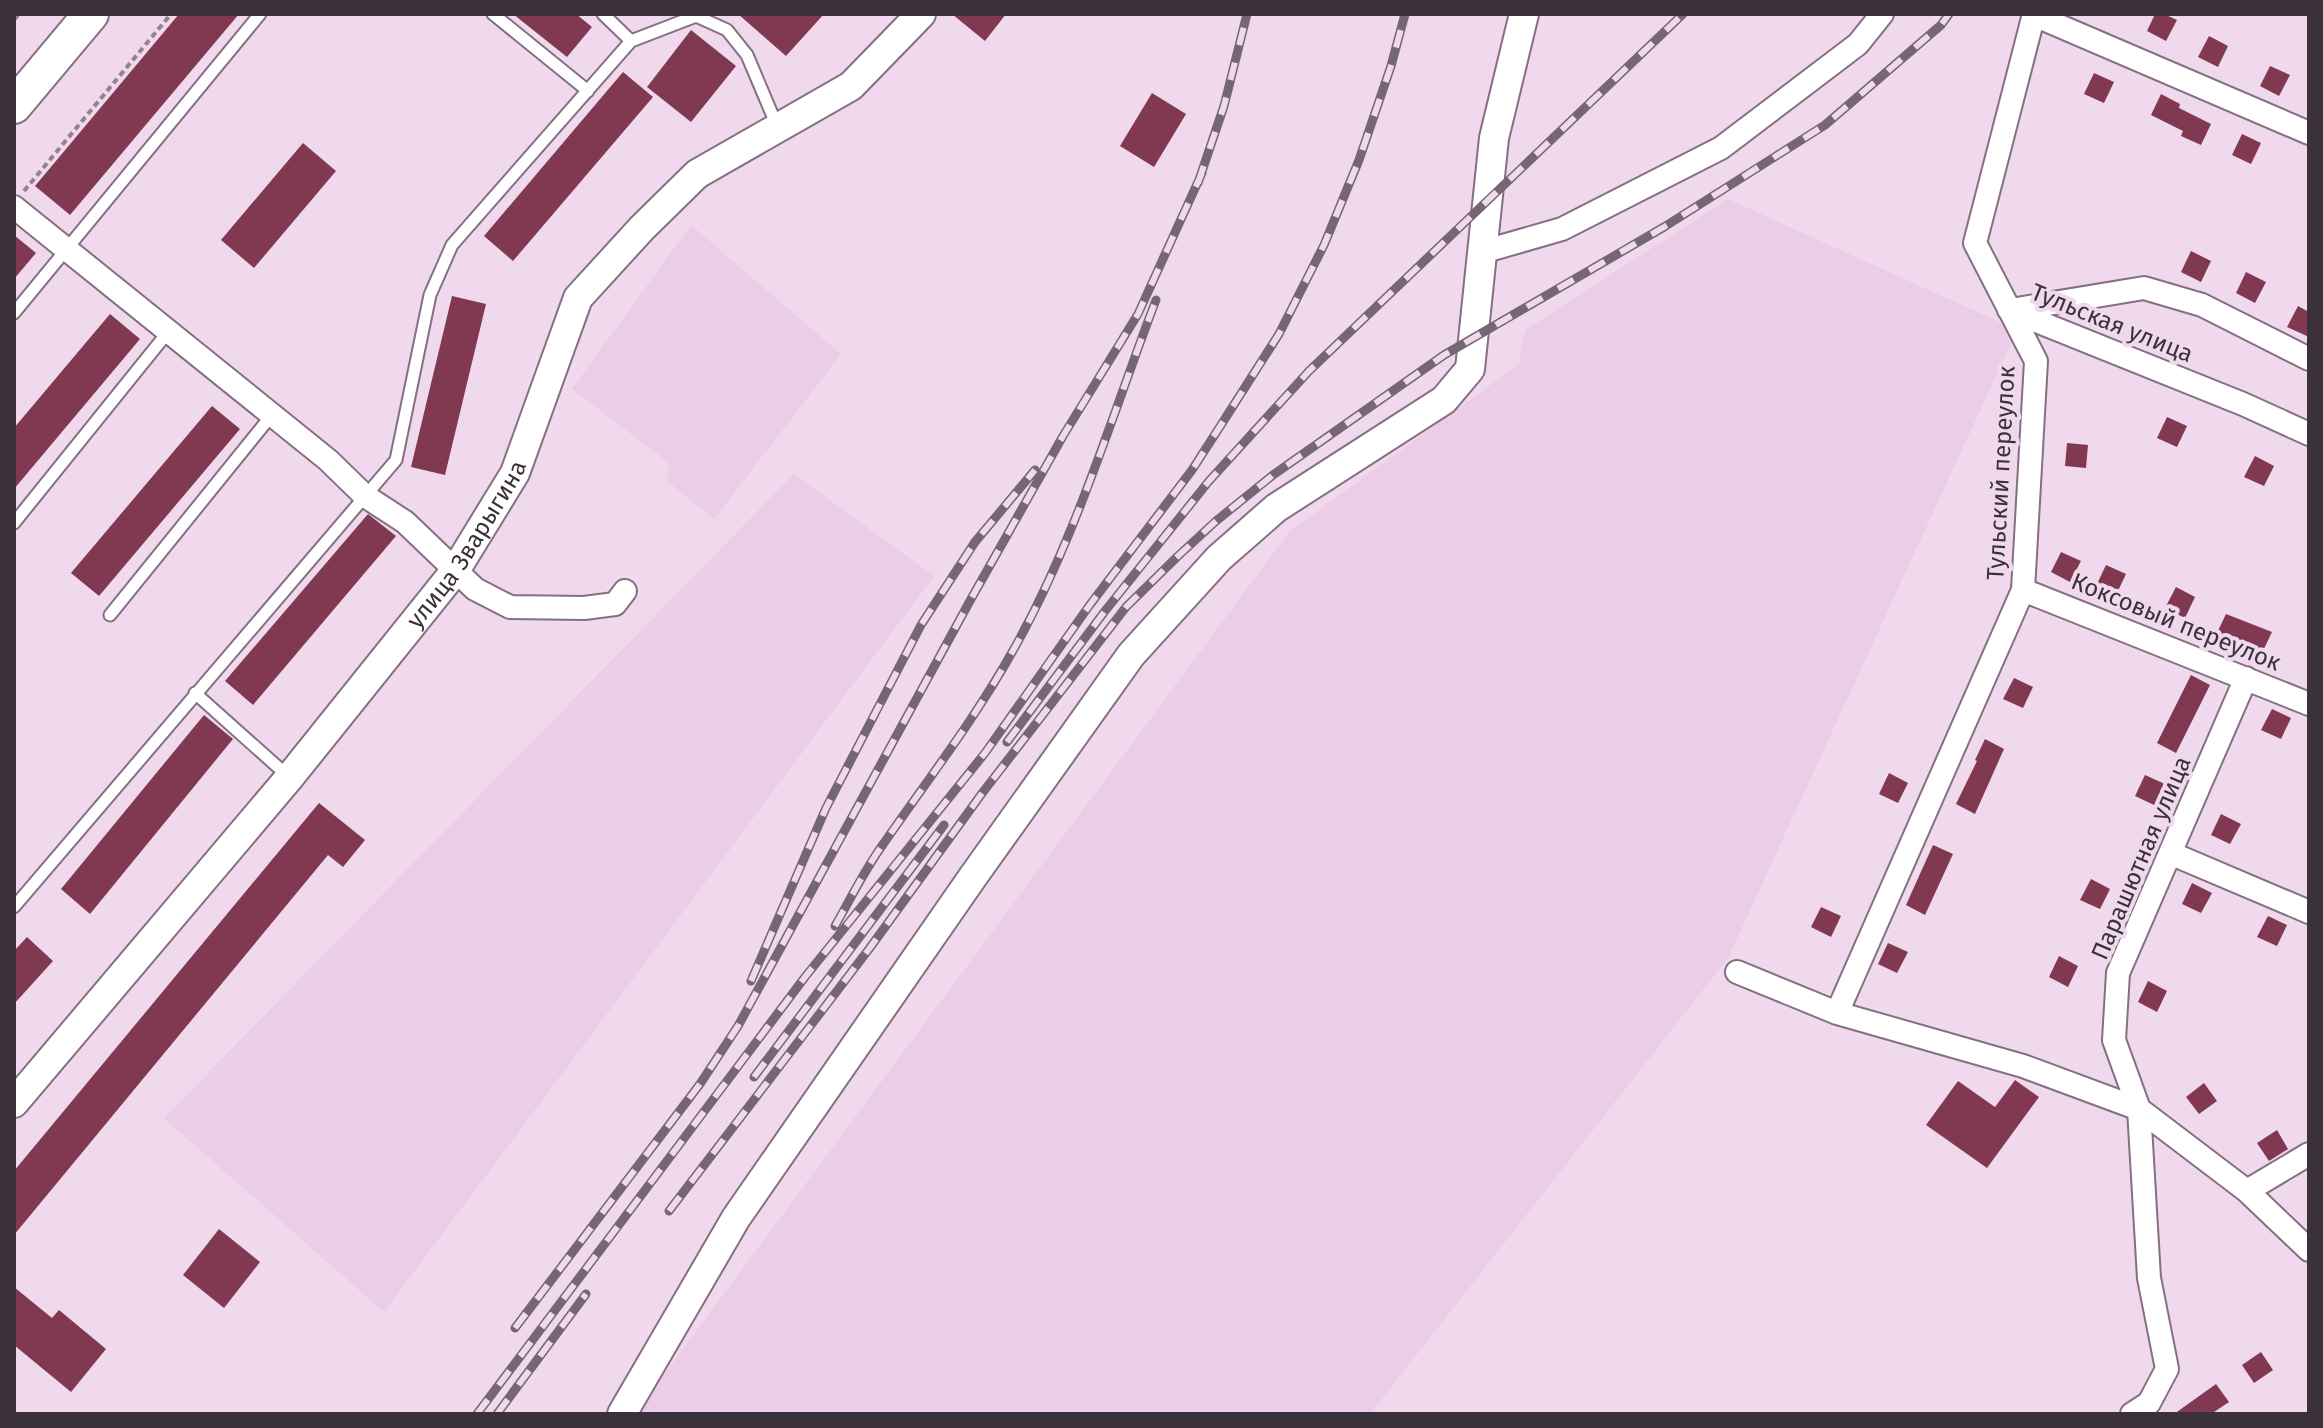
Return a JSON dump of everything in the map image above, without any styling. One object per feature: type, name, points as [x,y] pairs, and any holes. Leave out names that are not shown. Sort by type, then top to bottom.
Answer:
[{"type":"main road","points":[[14,106],[91,14]]},
{"type":"street","name":"улица Зварыгина","points":[[14,1103],[289,778],[455,571],[515,473],[578,298],[697,174],[851,86],[921,14]]},
{"type":"street","points":[[622,1414],[736,1218],[1131,655],[1219,558],[1276,508],[1444,400],[1470,369],[1494,138],[1524,14]]},
{"type":"street","points":[[1482,252],[1562,229],[1721,148],[1858,44],[1882,14]]},
{"type":"street","points":[[2034,15],[2309,133]]},
{"type":"street","name":"Тульский переулок","points":[[1837,1013],[2023,590],[2036,361],[1975,243],[2034,15]]},
{"type":"street","points":[[19,199],[67,250],[328,460],[365,496],[405,522],[475,589],[510,607],[584,608],[615,604],[625,591]]},
{"type":"street","name":"Тульская улица","points":[[2009,310],[2144,288],[2202,305],[2309,359]]},
{"type":"street","name":"Тульская улица","points":[[2009,310],[2243,404],[2309,434]]},
{"type":"street","name":"Коксовый переулок","points":[[2023,590],[2309,704]]},
{"type":"street","name":"Парашютная улица","points":[[2132,1414],[2149,1403],[2167,1369],[2149,1278],[2139,1109],[2114,1040],[2118,973],[2246,678]]},
{"type":"street","points":[[2170,853],[2309,912]]},
{"type":"street","points":[[1737,972],[1837,1013],[2023,1066],[2139,1109],[2247,1191],[2309,1250]]},
{"type":"street","points":[[2247,1191],[2309,1154]]},
{"type":"lane","points":[[14,313],[260,14]]},
{"type":"lane","points":[[493,14],[588,91]]},
{"type":"lane","points":[[604,14],[631,41]]},
{"type":"lane","points":[[14,907],[396,460],[430,295],[452,245],[631,41],[696,16],[727,30],[747,55],[777,126]]},
{"type":"lane","points":[[14,523],[168,332]]},
{"type":"lane","points":[[110,615],[271,416]]},
{"type":"lane","points":[[195,693],[289,778]]},
{"type":"path","points":[[14,20],[19,14]]},
{"type":"path","points":[[19,199],[171,14]]},
{"type":"shaded area","points":[[1728,199],[2017,330],[1728,958],[1370,1414],[638,1414],[657,1384],[1289,532],[1519,364],[1525,330]]},
{"type":"shaded area","points":[[691,225],[841,354],[714,519],[667,481],[669,463],[572,389]]},
{"type":"shaded area","points":[[794,474],[934,576],[384,1312],[164,1118]]},
{"type":"building","points":[[179,14],[239,14],[70,215],[35,186]]},
{"type":"building","points":[[513,14],[576,14],[592,27],[567,57]]},
{"type":"building","points":[[738,14],[824,14],[786,56]]},
{"type":"building","points":[[952,14],[1006,14],[985,41]]},
{"type":"building","points":[[2155,14],[2177,20],[2166,41],[2147,31]]},
{"type":"building","points":[[691,30],[736,66],[691,122],[647,87]]},
{"type":"building","points":[[2209,36],[2228,46],[2218,67],[2198,57]]},
{"type":"building","points":[[2270,66],[2290,75],[2279,96],[2260,86]]},
{"type":"building","points":[[623,72],[653,97],[513,261],[484,236]]},
{"type":"building","points":[[2094,73],[2114,82],[2104,103],[2084,94]]},
{"type":"building","points":[[1152,93],[1186,114],[1154,167],[1120,146]]},
{"type":"building","points":[[2161,94],[2180,104],[2179,108],[2211,124],[2201,145],[2181,136],[2183,131],[2151,115]]},
{"type":"building","points":[[2242,134],[2261,143],[2251,164],[2232,155]]},
{"type":"building","points":[[303,143],[336,171],[254,268],[221,240]]},
{"type":"building","points":[[14,235],[36,253],[14,279]]},
{"type":"building","points":[[2191,251],[2211,261],[2201,282],[2181,272]]},
{"type":"building","points":[[2246,272],[2266,282],[2255,303],[2236,293]]},
{"type":"building","points":[[452,296],[486,304],[445,475],[411,467]]},
{"type":"building","points":[[2298,306],[2309,312],[2309,337],[2287,327]]},
{"type":"building","points":[[110,314],[140,339],[14,489],[14,428]]},
{"type":"building","points":[[212,406],[240,429],[99,596],[71,573]]},
{"type":"building","points":[[2167,417],[2187,426],[2177,447],[2157,438]]},
{"type":"building","points":[[2067,443],[2088,445],[2086,468],[2065,466]]},
{"type":"building","points":[[2255,456],[2274,466],[2264,486],[2244,477]]},
{"type":"building","points":[[368,514],[396,536],[253,705],[225,681]]},
{"type":"building","points":[[2061,552],[2081,561],[2070,582],[2051,572]]},
{"type":"building","points":[[2106,565],[2126,574],[2116,595],[2096,586]]},
{"type":"building","points":[[2176,587],[2195,597],[2185,618],[2165,608]]},
{"type":"building","points":[[2226,614],[2272,632],[2262,653],[2216,635]]},
{"type":"building","points":[[2191,675],[2210,685],[2176,753],[2157,743]]},
{"type":"building","points":[[2014,678],[2033,687],[2023,708],[2003,699]]},
{"type":"building","points":[[2272,709],[2291,718],[2281,739],[2261,730]]},
{"type":"building","points":[[204,715],[233,739],[90,914],[61,889]]},
{"type":"building","points":[[1985,739],[2004,749],[1975,814],[1956,804]]},
{"type":"building","points":[[1889,773],[1908,783],[1898,803],[1879,794]]},
{"type":"building","points":[[2145,775],[2165,784],[2154,805],[2135,796]]},
{"type":"building","points":[[319,803],[365,840],[343,867],[328,855],[14,1235],[14,1171]]},
{"type":"building","points":[[2221,814],[2241,824],[2230,844],[2211,835]]},
{"type":"building","points":[[1933,845],[1953,854],[1925,915],[1906,905]]},
{"type":"building","points":[[2091,879],[2110,889],[2100,909],[2080,900]]},
{"type":"building","points":[[2192,883],[2212,893],[2201,913],[2182,904]]},
{"type":"building","points":[[1821,907],[1841,916],[1831,937],[1811,927]]},
{"type":"building","points":[[2268,916],[2287,925],[2277,946],[2257,937]]},
{"type":"building","points":[[27,937],[53,961],[14,1004],[14,951]]},
{"type":"building","points":[[1888,943],[1908,952],[1897,973],[1878,964]]},
{"type":"building","points":[[2059,956],[2078,966],[2068,987],[2049,977]]},
{"type":"building","points":[[2148,981],[2167,991],[2157,1012],[2138,1002]]},
{"type":"building","points":[[2015,1080],[2039,1097],[1987,1168],[1926,1125],[1958,1081],[1995,1107]]},
{"type":"building","points":[[2204,1083],[2217,1101],[2199,1114],[2186,1097]]},
{"type":"building","points":[[2277,1130],[2288,1149],[2269,1161],[2257,1143]]},
{"type":"building","points":[[219,1229],[260,1262],[224,1308],[183,1275]]},
{"type":"building","points":[[14,1287],[52,1318],[59,1310],[106,1349],[71,1392],[14,1345]]},
{"type":"building","points":[[2261,1352],[2273,1370],[2254,1383],[2242,1365]]},
{"type":"building","points":[[2216,1384],[2229,1402],[2211,1414],[2174,1414]]},
{"type":"railway","points":[[1198,183],[1224,106],[1247,14]]},
{"type":"railway","points":[[477,1414],[805,977],[985,753],[1089,606],[1192,470],[1279,334],[1324,245],[1359,160],[1405,14]]},
{"type":"railway","points":[[1007,742],[1105,611],[1209,481],[1309,371],[1683,14]]},
{"type":"railway","points":[[669,1211],[869,949],[983,792],[1126,607],[1178,556],[1273,475],[1444,355],[1664,227],[1825,125],[1941,25],[1949,14]]},
{"type":"railway","points":[[515,1328],[700,1084],[738,1026],[971,599],[1063,436],[1138,314],[1202,173]]},
{"type":"railway","points":[[835,926],[877,853],[985,698],[1037,606],[1075,520],[1156,300]]},
{"type":"railway","points":[[751,981],[826,808],[921,625],[975,542],[1035,470]]},
{"type":"railway","points":[[754,1077],[944,825]]},
{"type":"railway","points":[[497,1414],[586,1294]]}]
